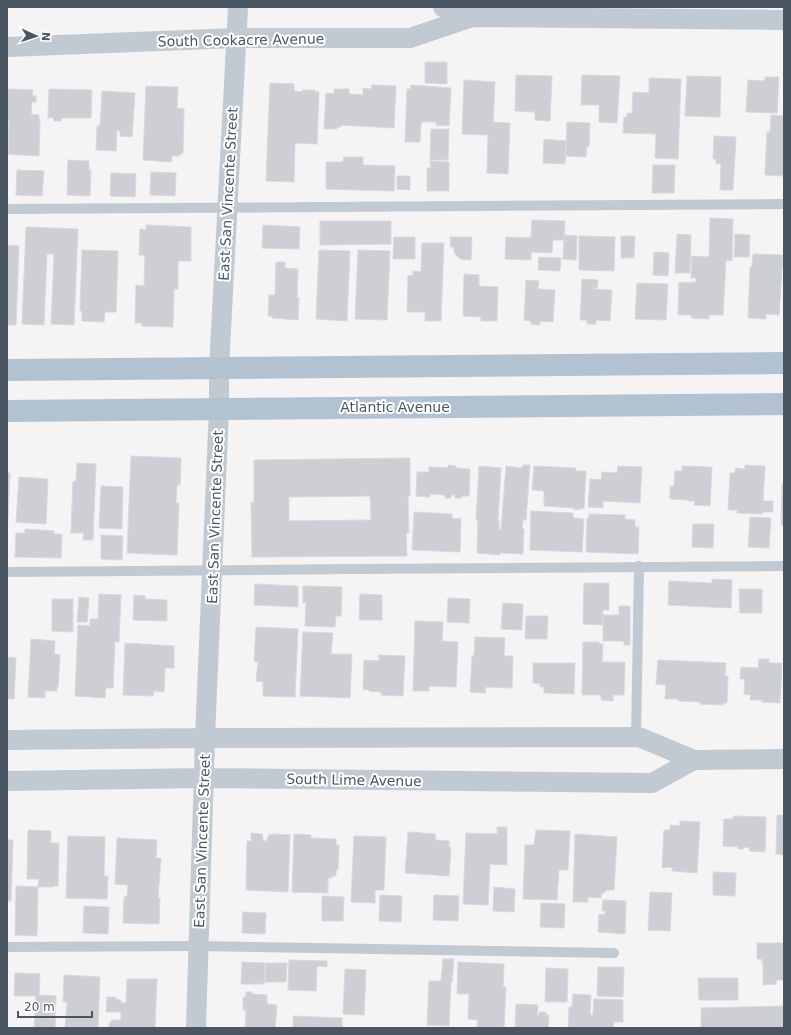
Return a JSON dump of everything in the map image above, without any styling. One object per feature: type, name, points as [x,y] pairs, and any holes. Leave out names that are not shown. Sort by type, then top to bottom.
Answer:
[{"type":"main road","points":[[7,370],[784,363]]},
{"type":"main road","name":"Atlantic Avenue","points":[[7,411],[784,404]]},
{"type":"street","name":"East San Vincente Street","points":[[196,1028],[205,738],[219,408],[219,368],[238,7]]},
{"type":"street","name":"South Cookacre Avenue","points":[[443,7],[472,12],[784,20]]},
{"type":"street","name":"South Cookacre Avenue","points":[[7,47],[237,38],[410,38],[472,12]]},
{"type":"street","name":"South Lime Avenue","points":[[7,740],[639,737],[694,760],[784,759]]},
{"type":"street","name":"South Lime Avenue","points":[[7,781],[204,778],[652,783],[694,760]]},
{"type":"lane","points":[[7,209],[784,204]]},
{"type":"lane","points":[[636,738],[639,566]]},
{"type":"lane","points":[[7,572],[784,566]]},
{"type":"lane","points":[[7,947],[199,946],[614,953]]},
{"type":"building","points":[[425,62],[447,62],[447,84],[425,83]]},
{"type":"building","points":[[516,75],[552,76],[550,121],[535,120],[535,112],[515,111]]},
{"type":"building","points":[[582,75],[620,76],[617,123],[599,122],[599,105],[581,105]]},
{"type":"building","points":[[687,76],[721,77],[720,117],[685,116]]},
{"type":"building","points":[[765,77],[779,77],[777,113],[746,112],[748,80],[765,81]]},
{"type":"building","points":[[649,78],[681,79],[678,159],[655,158],[656,134],[623,133],[624,117],[627,117],[627,113],[632,113],[633,92],[649,93]]},
{"type":"building","points":[[464,80],[495,82],[493,122],[510,123],[508,174],[487,173],[488,135],[462,134]]},
{"type":"building","points":[[270,83],[294,84],[294,91],[302,92],[302,90],[315,90],[315,92],[319,92],[317,144],[295,143],[294,182],[266,181]]},
{"type":"building","points":[[372,85],[396,86],[394,128],[341,125],[341,127],[337,127],[337,129],[324,129],[326,93],[334,94],[334,89],[349,89],[349,94],[363,95],[363,88],[371,89]]},
{"type":"building","points":[[411,85],[451,88],[449,126],[436,125],[436,122],[421,122],[420,142],[405,142],[407,89],[410,89]]},
{"type":"building","points":[[146,86],[178,87],[177,108],[184,109],[183,153],[178,156],[172,156],[171,162],[143,160]]},
{"type":"building","points":[[7,89],[33,90],[32,96],[36,96],[36,102],[32,102],[31,114],[39,115],[40,120],[39,156],[8,154],[9,121],[7,121]]},
{"type":"building","points":[[49,89],[92,90],[91,118],[62,118],[61,121],[54,121],[53,117],[48,118]]},
{"type":"building","points":[[102,91],[135,93],[132,137],[120,136],[120,131],[117,130],[116,151],[96,150],[97,126],[100,126]]},
{"type":"building","points":[[771,115],[784,116],[784,176],[765,175],[767,132],[770,132]]},
{"type":"building","points":[[567,122],[590,123],[589,147],[587,146],[586,157],[566,156]]},
{"type":"building","points":[[431,129],[449,129],[448,160],[430,160]]},
{"type":"building","points":[[714,136],[736,137],[733,190],[720,190],[721,164],[716,164],[716,159],[713,159]]},
{"type":"building","points":[[544,139],[566,141],[565,164],[543,163]]},
{"type":"building","points":[[344,157],[363,157],[363,165],[395,166],[394,191],[326,189],[326,162],[343,162]]},
{"type":"building","points":[[68,160],[89,161],[89,170],[91,170],[90,196],[67,195]]},
{"type":"building","points":[[430,161],[449,162],[449,191],[427,191],[427,168],[431,168]]},
{"type":"building","points":[[653,165],[675,165],[674,193],[652,193]]},
{"type":"building","points":[[17,170],[44,171],[42,196],[16,195]]},
{"type":"building","points":[[151,172],[176,173],[175,196],[150,195]]},
{"type":"building","points":[[111,173],[136,174],[135,197],[110,196]]},
{"type":"building","points":[[397,176],[410,176],[410,190],[397,189]]},
{"type":"building","points":[[710,218],[733,219],[732,261],[726,260],[723,315],[709,315],[709,319],[691,318],[691,315],[678,315],[679,282],[696,282],[696,278],[691,278],[692,256],[709,257]]},
{"type":"building","points":[[532,220],[565,221],[564,240],[553,240],[552,253],[531,252],[531,260],[505,259],[506,237],[531,238]]},
{"type":"building","points":[[320,221],[391,221],[391,244],[320,245]]},
{"type":"building","points":[[146,225],[191,227],[191,261],[178,261],[178,289],[174,289],[173,327],[142,326],[142,323],[135,323],[136,285],[144,286],[145,255],[139,255],[140,229],[146,230]]},
{"type":"building","points":[[263,225],[300,227],[299,249],[262,248]]},
{"type":"building","points":[[26,227],[78,229],[74,325],[51,324],[54,254],[47,254],[44,325],[22,324]]},
{"type":"building","points":[[677,234],[691,235],[690,273],[675,273]]},
{"type":"building","points":[[735,234],[750,235],[749,257],[734,257]]},
{"type":"building","points":[[564,235],[577,236],[576,260],[563,259]]},
{"type":"building","points":[[579,236],[615,237],[614,271],[579,270]]},
{"type":"building","points":[[621,236],[635,236],[634,258],[621,258]]},
{"type":"building","points":[[394,237],[415,237],[415,259],[393,259]]},
{"type":"building","points":[[450,237],[472,237],[471,260],[460,259],[455,254],[453,247],[451,247]]},
{"type":"building","points":[[422,243],[444,243],[441,321],[425,321],[425,312],[407,312],[408,276],[413,275],[413,271],[421,272]]},
{"type":"building","points":[[7,245],[19,246],[16,325],[7,325]]},
{"type":"building","points":[[82,250],[118,251],[116,312],[105,312],[104,322],[82,321],[82,311],[80,311]]},
{"type":"building","points":[[319,250],[350,251],[347,321],[316,319]]},
{"type":"building","points":[[358,250],[390,251],[387,320],[355,319]]},
{"type":"building","points":[[654,252],[669,253],[668,276],[653,275]]},
{"type":"building","points":[[753,254],[783,255],[779,315],[766,314],[766,319],[748,318],[750,267],[752,267]]},
{"type":"building","points":[[539,257],[561,258],[560,271],[538,270]]},
{"type":"building","points":[[276,262],[285,262],[285,268],[298,269],[298,320],[272,318],[272,316],[268,316],[269,295],[275,295]]},
{"type":"building","points":[[464,274],[479,275],[479,286],[498,287],[497,321],[481,321],[481,317],[463,316]]},
{"type":"building","points":[[582,279],[598,280],[597,288],[594,287],[594,289],[612,290],[610,321],[596,320],[596,324],[587,324],[587,320],[580,320]]},
{"type":"building","points":[[526,280],[539,281],[538,289],[555,290],[553,322],[540,321],[540,325],[531,324],[531,321],[524,320]]},
{"type":"building","points":[[637,283],[668,284],[666,320],[635,319]]},
{"type":"building","points":[[131,456],[181,458],[180,485],[177,485],[176,503],[179,503],[177,555],[127,553]]},
{"type":"building","points":[[410,458],[410,496],[408,496],[409,533],[406,533],[407,556],[252,557],[251,502],[254,503],[254,460]],"holes":[[[370,496],[371,520],[289,521],[289,497]]]},
{"type":"building","points":[[77,463],[96,464],[93,540],[83,540],[84,533],[71,533],[73,481],[76,482]]},
{"type":"building","points":[[448,465],[456,466],[456,468],[470,469],[469,496],[455,498],[455,495],[451,495],[451,498],[445,498],[445,495],[430,494],[430,497],[416,496],[417,472],[429,472],[429,467],[448,468]]},
{"type":"building","points":[[523,465],[530,465],[526,520],[523,520],[522,529],[524,529],[523,554],[500,553],[500,555],[477,553],[478,520],[476,520],[479,466],[501,468],[498,521],[499,530],[501,530],[506,466],[522,468]]},
{"type":"building","points":[[745,465],[765,466],[763,501],[773,501],[773,512],[762,512],[762,514],[737,513],[737,510],[728,510],[730,473],[735,473],[735,468],[745,469]]},
{"type":"building","points":[[534,466],[576,468],[575,471],[586,471],[584,509],[580,508],[580,510],[574,508],[544,506],[544,491],[532,490]]},
{"type":"building","points":[[618,466],[642,467],[640,503],[603,501],[603,508],[588,507],[590,479],[601,480],[602,472],[617,473]]},
{"type":"building","points":[[682,466],[712,467],[710,506],[694,505],[695,501],[670,499],[670,486],[674,486],[675,471],[682,471]]},
{"type":"building","points":[[7,473],[10,473],[7,541]]},
{"type":"building","points":[[19,477],[48,479],[46,524],[16,522]]},
{"type":"building","points":[[782,485],[784,485],[784,525],[781,525]]},
{"type":"building","points":[[101,486],[123,487],[122,529],[99,528]]},
{"type":"building","points":[[531,511],[573,513],[573,518],[584,519],[582,552],[530,550]]},
{"type":"building","points":[[414,512],[452,514],[452,518],[461,519],[460,552],[412,550]]},
{"type":"building","points":[[589,514],[625,515],[625,519],[635,520],[635,527],[639,527],[638,554],[586,552],[587,518],[589,518]]},
{"type":"building","points":[[750,517],[771,518],[769,548],[748,547]]},
{"type":"building","points":[[693,524],[714,524],[713,548],[692,547]]},
{"type":"building","points":[[25,529],[54,531],[54,534],[62,534],[61,558],[15,557],[16,533],[25,533]]},
{"type":"building","points":[[101,535],[123,536],[122,560],[101,559]]},
{"type":"building","points":[[712,579],[732,580],[731,608],[668,605],[669,581],[712,583]]},
{"type":"building","points":[[584,583],[609,583],[609,610],[603,610],[603,625],[583,624]]},
{"type":"building","points":[[255,584],[298,586],[298,607],[254,605]]},
{"type":"building","points":[[303,586],[342,587],[341,616],[336,616],[335,627],[305,626],[306,602],[303,603]]},
{"type":"building","points":[[739,589],[762,589],[762,613],[740,613]]},
{"type":"building","points":[[99,594],[121,595],[119,642],[115,642],[113,688],[106,688],[105,698],[75,696],[78,625],[90,626],[90,619],[99,619]]},
{"type":"building","points":[[360,594],[382,595],[382,620],[359,620]]},
{"type":"building","points":[[134,595],[145,596],[145,599],[167,600],[167,621],[133,620]]},
{"type":"building","points":[[79,597],[89,598],[87,622],[77,622]]},
{"type":"building","points":[[448,598],[470,599],[469,623],[447,622]]},
{"type":"building","points":[[52,599],[73,599],[73,632],[52,631]]},
{"type":"building","points":[[503,603],[523,604],[522,630],[501,629]]},
{"type":"building","points":[[619,606],[630,606],[630,645],[624,645],[624,641],[603,641],[603,615],[619,615]]},
{"type":"building","points":[[526,616],[548,616],[547,639],[525,639]]},
{"type":"building","points":[[415,621],[443,622],[442,641],[458,642],[456,687],[429,686],[429,691],[413,691]]},
{"type":"building","points":[[256,627],[298,629],[295,697],[263,696],[263,682],[256,681],[258,662],[254,661]]},
{"type":"building","points":[[303,632],[333,633],[331,654],[352,654],[350,698],[300,696]]},
{"type":"building","points":[[475,637],[505,638],[504,656],[513,656],[512,688],[486,687],[485,693],[470,692],[472,656],[474,656]]},
{"type":"building","points":[[31,639],[55,641],[54,654],[60,655],[57,691],[45,691],[45,698],[28,697]]},
{"type":"building","points":[[583,642],[599,642],[599,644],[603,644],[602,662],[625,662],[624,695],[613,695],[613,701],[601,700],[601,695],[582,695]]},
{"type":"building","points":[[125,643],[174,646],[174,668],[165,668],[164,692],[154,691],[153,696],[123,695]]},
{"type":"building","points":[[379,655],[405,656],[403,696],[381,695],[381,692],[363,689],[364,660],[379,661]]},
{"type":"building","points":[[7,657],[16,658],[14,699],[7,699]]},
{"type":"building","points":[[759,659],[769,659],[769,663],[782,663],[780,703],[750,700],[751,695],[744,694],[745,679],[740,679],[741,667],[758,668]]},
{"type":"building","points":[[658,660],[726,663],[725,676],[728,676],[727,703],[723,703],[723,705],[700,704],[700,702],[665,699],[666,685],[656,684]]},
{"type":"building","points":[[533,663],[575,663],[574,694],[544,693],[544,687],[540,687],[540,684],[533,683]]},
{"type":"building","points":[[777,815],[784,815],[784,855],[776,854]]},
{"type":"building","points":[[733,816],[766,817],[765,852],[749,851],[750,848],[744,847],[743,849],[738,849],[738,847],[723,846],[724,819],[733,819]]},
{"type":"building","points":[[680,821],[700,822],[697,873],[672,871],[672,867],[662,868],[664,830],[670,830],[670,825],[680,826]]},
{"type":"building","points":[[497,827],[507,827],[507,865],[490,864],[488,905],[463,904],[466,833],[497,834]]},
{"type":"building","points":[[28,830],[51,831],[51,843],[59,843],[58,886],[38,887],[39,879],[27,879]]},
{"type":"building","points":[[536,830],[570,831],[568,870],[559,870],[557,900],[523,899],[525,845],[534,845]]},
{"type":"building","points":[[408,832],[436,834],[435,840],[449,841],[449,847],[451,847],[449,876],[405,873]]},
{"type":"building","points":[[251,833],[262,834],[263,841],[266,841],[269,835],[273,834],[290,835],[288,892],[246,890],[247,841],[251,841]]},
{"type":"building","points":[[294,834],[311,835],[311,838],[336,839],[336,845],[339,845],[338,870],[336,870],[336,876],[328,878],[328,893],[292,892]]},
{"type":"building","points":[[575,834],[617,837],[614,890],[607,890],[601,895],[601,898],[588,897],[588,902],[573,902]]},
{"type":"building","points":[[68,836],[105,837],[104,876],[108,876],[107,899],[66,898]]},
{"type":"building","points":[[354,836],[386,837],[384,890],[375,890],[375,903],[351,902]]},
{"type":"building","points":[[117,838],[157,840],[156,858],[161,858],[158,898],[160,898],[159,924],[123,923],[124,897],[127,896],[128,885],[115,884]]},
{"type":"building","points":[[7,840],[13,840],[11,901],[7,901]]},
{"type":"building","points":[[713,872],[736,873],[735,896],[713,895]]},
{"type":"building","points":[[16,886],[38,887],[37,936],[15,935]]},
{"type":"building","points":[[494,887],[515,889],[514,912],[493,911]]},
{"type":"building","points":[[650,892],[672,893],[670,931],[648,930]]},
{"type":"building","points":[[380,895],[402,896],[401,922],[379,921]]},
{"type":"building","points":[[434,895],[459,896],[458,921],[433,920]]},
{"type":"building","points":[[322,896],[344,897],[343,921],[322,921]]},
{"type":"building","points":[[603,900],[626,901],[625,934],[598,932],[599,914],[605,915],[605,911],[602,911]]},
{"type":"building","points":[[541,903],[565,904],[564,928],[540,927]]},
{"type":"building","points":[[84,906],[109,907],[108,934],[83,933]]},
{"type":"building","points":[[243,912],[266,913],[265,934],[242,933]]},
{"type":"building","points":[[757,943],[784,943],[784,980],[776,980],[776,984],[763,985],[763,962],[762,959],[757,959]]},
{"type":"building","points":[[443,959],[454,959],[451,982],[449,1026],[427,1025],[429,981],[441,981]]},
{"type":"building","points":[[289,960],[327,961],[327,967],[317,966],[316,991],[288,990]]},
{"type":"building","points":[[242,962],[265,963],[264,984],[241,984]]},
{"type":"building","points":[[458,962],[504,964],[503,987],[506,987],[504,1028],[477,1028],[478,1020],[468,1019],[469,994],[457,994]]},
{"type":"building","points":[[266,963],[287,963],[286,982],[265,982]]},
{"type":"building","points":[[598,967],[624,967],[623,997],[597,996]]},
{"type":"building","points":[[546,968],[568,969],[567,1002],[545,1002]]},
{"type":"building","points":[[345,969],[366,970],[364,1015],[343,1014]]},
{"type":"building","points":[[15,973],[40,974],[39,995],[56,996],[55,1028],[34,1028],[36,996],[14,996]]},
{"type":"building","points":[[64,975],[100,977],[98,1028],[65,1028],[67,1002],[63,1002]]},
{"type":"building","points":[[698,978],[738,978],[738,1000],[699,1000]]},
{"type":"building","points":[[127,979],[157,979],[155,1028],[109,1028],[109,1023],[111,1023],[111,1020],[121,1020],[121,1012],[106,1012],[107,997],[116,997],[116,999],[121,1000],[121,1003],[126,1003]]},
{"type":"building","points":[[246,992],[267,995],[267,1004],[277,1005],[275,1028],[245,1028],[246,1010],[243,1010],[243,997],[246,997]]},
{"type":"building","points":[[573,994],[591,995],[590,1015],[593,1015],[594,999],[623,1000],[623,1022],[614,1022],[613,1028],[568,1028],[569,1007],[572,1007]]},
{"type":"building","points":[[516,1004],[538,1005],[537,1015],[539,1015],[539,1012],[546,1012],[546,1015],[549,1015],[548,1028],[515,1028]]},
{"type":"building","points":[[784,1006],[784,1028],[701,1028],[701,1008]]},
{"type":"building","points":[[293,1016],[342,1018],[342,1028],[293,1028]]}]
